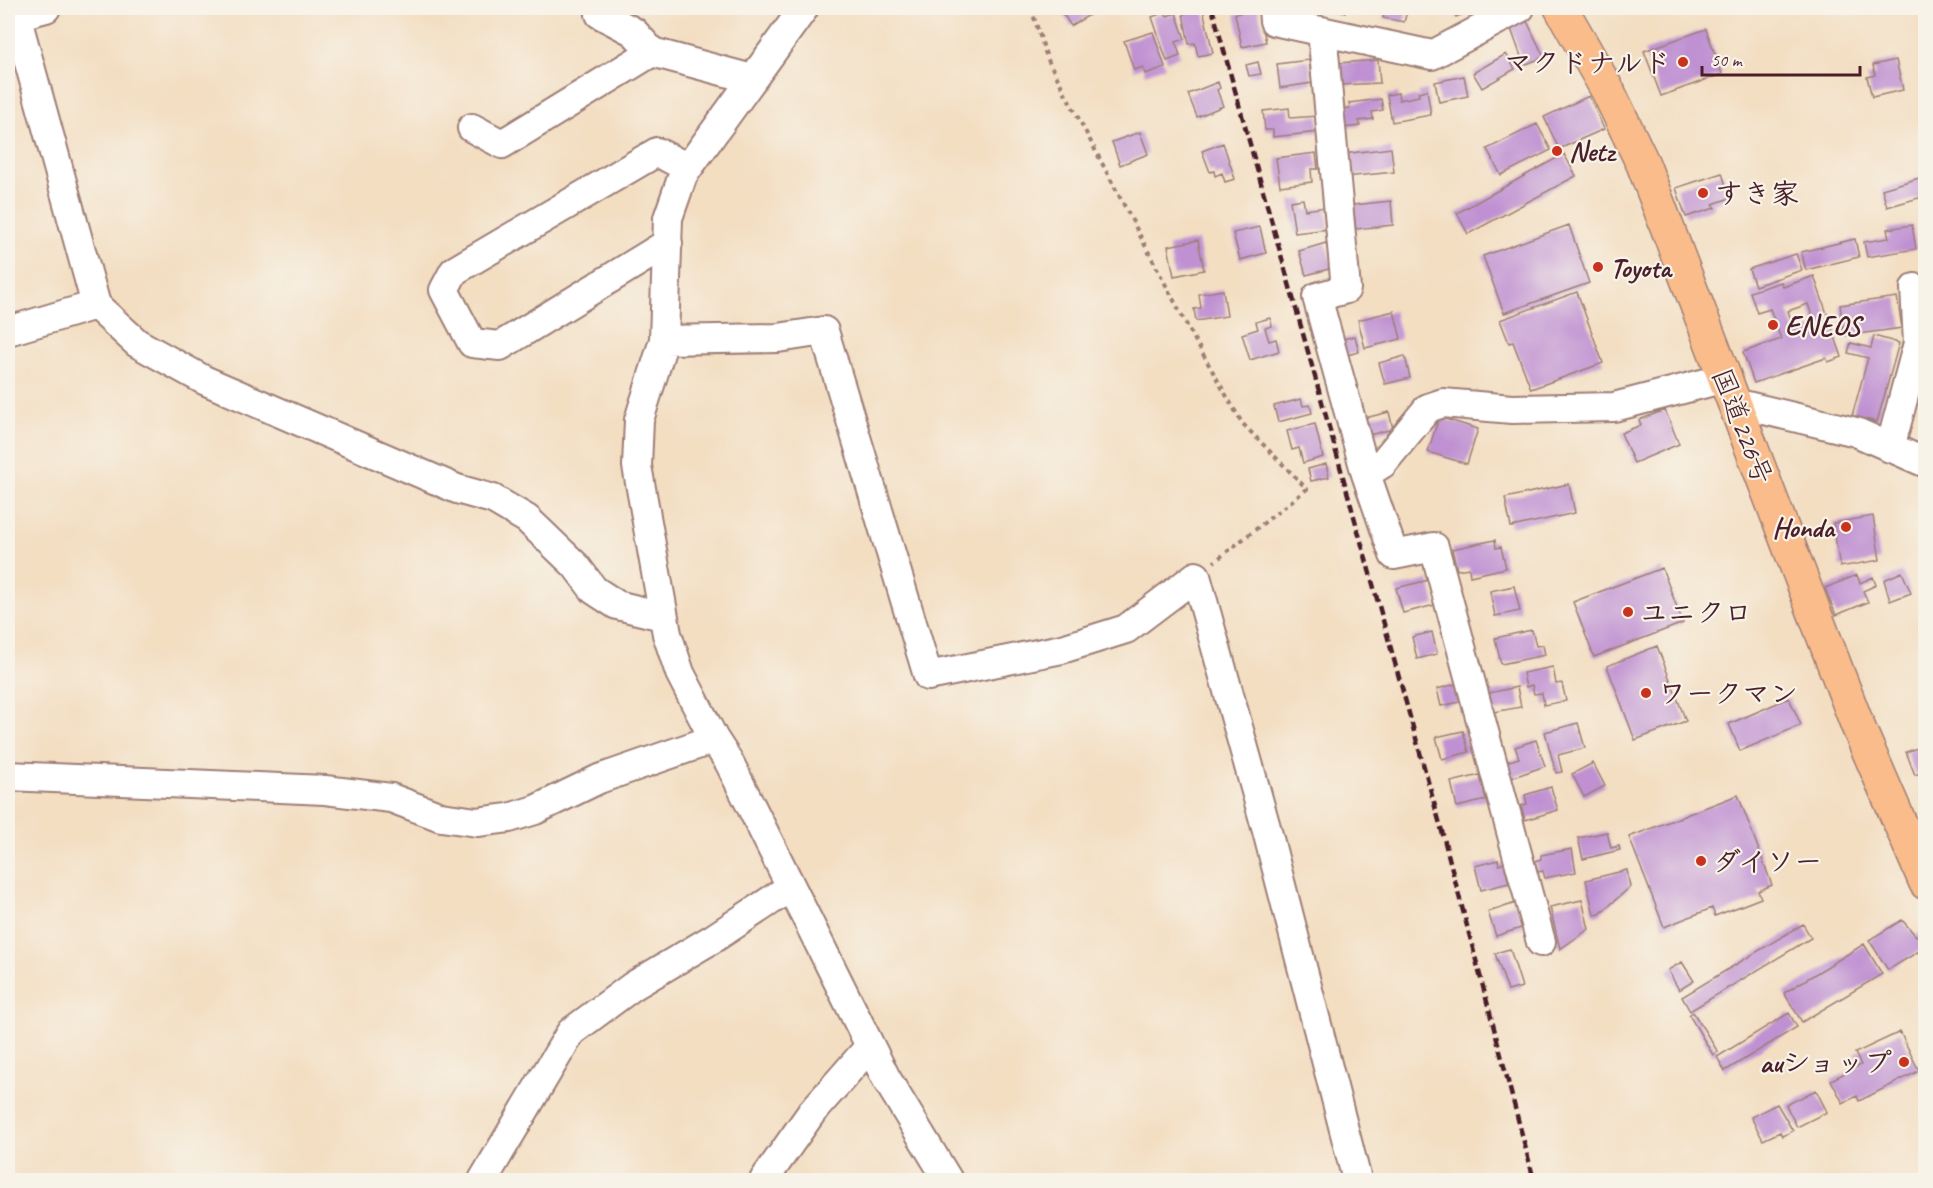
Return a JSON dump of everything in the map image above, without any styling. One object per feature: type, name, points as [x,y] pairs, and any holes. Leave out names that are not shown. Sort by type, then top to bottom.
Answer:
[{"type":"highway","name":"国道226号","points":[[1565,8],[1608,91],[1642,164],[1857,724],[1926,883]]},
{"type":"street","points":[[46,8],[13,14],[96,305],[137,343],[204,380],[457,489],[494,499],[527,519],[576,566],[594,590],[617,605],[662,616]]},
{"type":"street","points":[[804,8],[688,168],[668,218],[664,340],[639,420],[636,466],[662,616],[680,673],[714,739],[729,762],[870,1046],[910,1121],[948,1180]]},
{"type":"street","points":[[1273,8],[1274,21],[1432,55],[1520,8]]},
{"type":"street","points":[[600,14],[634,32],[652,52],[752,79]]},
{"type":"street","points":[[1322,31],[1346,289],[1317,297],[1366,474],[1394,555],[1434,548],[1541,942]]},
{"type":"street","points":[[472,128],[502,144],[652,52]]},
{"type":"street","points":[[668,243],[500,346],[472,343],[444,290],[454,271],[657,152],[688,168]]},
{"type":"street","points":[[1890,448],[1918,343],[1915,288]]},
{"type":"street","points":[[8,331],[96,305]]},
{"type":"street","points":[[664,340],[778,338],[824,331],[928,676],[1062,649],[1126,629],[1196,576],[1267,831],[1357,1180]]},
{"type":"street","points":[[1366,474],[1382,464],[1428,408],[1443,403],[1512,409],[1614,407],[1730,391],[1856,432],[1926,463]]},
{"type":"street","points":[[8,776],[325,790],[391,798],[441,817],[477,822],[509,818],[535,810],[599,778],[714,739]]},
{"type":"street","points":[[483,1180],[571,1032],[633,986],[714,938],[791,887]]},
{"type":"street","points":[[764,1180],[812,1112],[870,1046]]},
{"type":"path","points":[[1031,8],[1047,58],[1242,423],[1307,489],[1196,576]]},
{"type":"building","points":[[1059,8],[1101,8],[1071,26]]},
{"type":"building","points":[[1258,8],[1266,42],[1242,47],[1235,14]]},
{"type":"building","points":[[1330,8],[1347,8],[1345,12]]},
{"type":"building","points":[[1385,8],[1408,8],[1404,22],[1383,18]]},
{"type":"building","points":[[1452,8],[1478,8],[1456,17]]},
{"type":"building","points":[[1203,9],[1213,53],[1198,56],[1195,43],[1189,44],[1183,14]]},
{"type":"building","points":[[1165,12],[1167,16],[1176,13],[1185,39],[1176,42],[1180,56],[1167,61],[1152,17]]},
{"type":"building","points":[[1526,19],[1544,57],[1524,65],[1510,26]]},
{"type":"building","name":"マクドナルド","points":[[1706,29],[1722,74],[1661,96],[1644,51]]},
{"type":"building","points":[[1153,32],[1165,67],[1145,74],[1143,67],[1134,70],[1124,41]]},
{"type":"building","points":[[1506,54],[1515,69],[1482,88],[1473,73]]},
{"type":"building","points":[[1309,60],[1312,83],[1280,88],[1277,64]]},
{"type":"building","points":[[1378,60],[1380,83],[1340,85],[1339,63]]},
{"type":"building","points":[[1896,60],[1903,90],[1872,97],[1867,77],[1875,75],[1873,65]]},
{"type":"building","points":[[1258,62],[1261,74],[1249,76],[1246,65]]},
{"type":"building","points":[[1464,76],[1468,96],[1439,102],[1435,82]]},
{"type":"building","points":[[1218,82],[1220,88],[1217,90],[1223,106],[1197,117],[1188,94]]},
{"type":"building","points":[[1427,90],[1431,115],[1392,122],[1387,95],[1398,93],[1399,100],[1419,96],[1418,92]]},
{"type":"building","points":[[1589,96],[1604,129],[1559,149],[1544,117]]},
{"type":"building","points":[[1381,99],[1383,110],[1372,112],[1373,119],[1359,121],[1360,126],[1343,128],[1341,109],[1350,108],[1349,103]]},
{"type":"building","points":[[1289,108],[1290,118],[1318,116],[1319,132],[1273,137],[1273,130],[1265,130],[1263,111]]},
{"type":"building","points":[[1537,124],[1551,150],[1501,175],[1487,149]]},
{"type":"building","points":[[1140,132],[1148,154],[1120,165],[1112,142]]},
{"type":"building","points":[[1223,143],[1235,179],[1225,182],[1222,173],[1215,176],[1214,171],[1210,172],[1202,151]]},
{"type":"building","points":[[1391,148],[1394,172],[1345,177],[1343,154]]},
{"type":"building","points":[[1316,153],[1318,169],[1311,169],[1312,182],[1280,186],[1276,158]]},
{"type":"building","points":[[1564,154],[1576,176],[1468,234],[1457,213]]},
{"type":"building","name":"すき家","points":[[1722,173],[1730,198],[1713,204],[1715,208],[1686,217],[1676,188]]},
{"type":"building","points":[[1926,176],[1926,196],[1887,207],[1882,189]]},
{"type":"building","points":[[1303,199],[1305,210],[1326,207],[1329,229],[1295,233],[1290,201]]},
{"type":"building","points":[[1391,201],[1393,225],[1356,229],[1353,205]]},
{"type":"building","points":[[1569,225],[1589,283],[1504,313],[1483,256]]},
{"type":"building","points":[[1912,225],[1916,249],[1867,257],[1864,242],[1889,238],[1887,229]]},
{"type":"building","points":[[1260,227],[1266,253],[1240,260],[1233,233]]},
{"type":"building","points":[[1855,239],[1859,257],[1806,270],[1801,252]]},
{"type":"building","points":[[1198,240],[1204,270],[1174,276],[1168,246]]},
{"type":"building","points":[[1326,243],[1333,268],[1306,275],[1299,251]]},
{"type":"building","points":[[1796,254],[1802,270],[1755,286],[1749,269]]},
{"type":"building","points":[[1814,276],[1842,357],[1828,362],[1826,358],[1754,383],[1743,352],[1781,339],[1770,309],[1757,313],[1750,292],[1781,282],[1783,287]],"holes":[[[1808,304],[1816,327],[1796,334],[1788,311]]]},
{"type":"building","points":[[1223,290],[1227,316],[1196,321],[1194,309],[1201,308],[1199,294]]},
{"type":"building","points":[[1577,292],[1603,363],[1531,389],[1513,342],[1509,343],[1500,320]]},
{"type":"building","points":[[1897,297],[1902,328],[1844,336],[1840,305]]},
{"type":"building","points":[[1394,311],[1401,339],[1365,348],[1358,320]]},
{"type":"building","points":[[1270,318],[1272,326],[1265,328],[1269,341],[1276,339],[1279,351],[1250,360],[1242,334],[1258,329],[1256,322]]},
{"type":"building","points":[[1355,336],[1359,352],[1343,356],[1339,340]]},
{"type":"building","points":[[1874,336],[1899,343],[1877,422],[1852,416],[1868,358],[1848,353],[1851,343],[1871,348]]},
{"type":"building","points":[[1405,356],[1410,378],[1385,384],[1379,363]]},
{"type":"building","points":[[1301,399],[1303,406],[1310,405],[1312,413],[1278,422],[1274,406]]},
{"type":"building","points":[[1665,410],[1679,444],[1634,463],[1621,433],[1641,425],[1639,420]]},
{"type":"building","points":[[1389,412],[1393,429],[1365,436],[1361,419]]},
{"type":"building","points":[[1439,417],[1478,429],[1467,464],[1428,452]]},
{"type":"building","points":[[1315,424],[1323,457],[1303,463],[1299,448],[1292,450],[1287,431]]},
{"type":"building","points":[[1326,464],[1329,477],[1311,481],[1308,469]]},
{"type":"building","points":[[1569,484],[1575,513],[1511,527],[1505,498]]},
{"type":"building","points":[[1873,516],[1880,560],[1840,567],[1833,523]]},
{"type":"building","points":[[1495,540],[1496,548],[1501,547],[1506,568],[1470,576],[1469,568],[1457,570],[1452,549]]},
{"type":"building","name":"ユニクロ","points":[[1662,568],[1683,623],[1594,657],[1573,602]]},
{"type":"building","points":[[1902,572],[1911,593],[1890,601],[1884,580]]},
{"type":"building","points":[[1857,575],[1860,583],[1873,577],[1876,585],[1863,591],[1868,602],[1836,615],[1825,588]]},
{"type":"building","points":[[1429,580],[1435,605],[1403,613],[1396,588]]},
{"type":"building","points":[[1514,586],[1520,611],[1495,616],[1490,591]]},
{"type":"building","points":[[1532,630],[1536,646],[1543,645],[1545,655],[1501,664],[1495,638]]},
{"type":"building","points":[[1432,632],[1437,654],[1417,659],[1412,637]]},
{"type":"building","name":"ワークマン","points":[[1657,646],[1686,721],[1635,740],[1607,666]]},
{"type":"building","points":[[1553,667],[1556,684],[1562,683],[1566,701],[1544,705],[1542,693],[1534,694],[1532,685],[1526,687],[1523,673]]},
{"type":"building","points":[[1456,684],[1460,702],[1441,706],[1437,689]]},
{"type":"building","points":[[1517,687],[1521,707],[1494,712],[1489,693]]},
{"type":"building","points":[[1789,698],[1801,725],[1740,751],[1729,724]]},
{"type":"building","points":[[1578,723],[1585,748],[1558,755],[1562,772],[1556,773],[1545,732]]},
{"type":"building","points":[[1463,731],[1469,752],[1442,759],[1436,737]]},
{"type":"building","points":[[1536,740],[1545,766],[1511,778],[1506,762],[1519,758],[1515,747]]},
{"type":"building","points":[[1926,745],[1926,771],[1915,775],[1906,752]]},
{"type":"building","points":[[1593,763],[1605,786],[1584,797],[1572,774]]},
{"type":"building","points":[[1480,775],[1486,800],[1457,807],[1451,782]]},
{"type":"building","points":[[1551,787],[1558,810],[1525,820],[1521,806],[1527,804],[1525,795]]},
{"type":"building","name":"ダイソー","points":[[1738,795],[1772,885],[1758,891],[1761,898],[1715,916],[1712,908],[1664,927],[1629,837]]},
{"type":"building","points":[[1607,832],[1611,848],[1619,846],[1620,850],[1583,859],[1578,838]]},
{"type":"building","points":[[1572,849],[1576,872],[1545,878],[1543,871],[1537,872],[1535,861],[1541,859],[1541,855]]},
{"type":"building","points":[[1498,860],[1499,865],[1504,863],[1509,883],[1481,890],[1475,866]]},
{"type":"building","points":[[1627,870],[1630,887],[1600,914],[1594,915],[1586,880]]},
{"type":"building","points":[[1582,900],[1589,929],[1560,949],[1550,907]]},
{"type":"building","points":[[1516,903],[1524,927],[1496,936],[1488,912]]},
{"type":"building","points":[[1902,920],[1916,936],[1924,931],[1926,947],[1888,970],[1869,940]]},
{"type":"building","points":[[1803,924],[1811,938],[1690,1011],[1682,997]]},
{"type":"building","points":[[1864,944],[1882,974],[1802,1022],[1784,993]]},
{"type":"building","points":[[1510,949],[1522,987],[1508,991],[1495,953]]},
{"type":"building","points":[[1682,962],[1694,981],[1679,990],[1668,970]]},
{"type":"building","points":[[1693,1012],[1718,1052],[1713,1055],[1689,1015]]},
{"type":"building","points":[[1789,1013],[1797,1027],[1725,1071],[1717,1057]]},
{"type":"building","points":[[1900,1032],[1919,1071],[1859,1101],[1857,1096],[1843,1103],[1831,1080],[1861,1065],[1855,1053]]},
{"type":"building","points":[[1816,1090],[1827,1112],[1797,1127],[1786,1105]]},
{"type":"building","points":[[1777,1104],[1793,1131],[1782,1136],[1780,1132],[1763,1140],[1751,1117]]},
{"type":"railway","points":[[1212,8],[1443,835],[1534,1180]]},
{"type":"place","name":"マクドナルド","points":[[1683,62]]},
{"type":"place","name":"Netz","points":[[1557,151]]},
{"type":"place","name":"すき家","points":[[1703,193]]},
{"type":"place","name":"Toyota","points":[[1598,267]]},
{"type":"place","name":"ENEOS","points":[[1773,325]]},
{"type":"place","name":"Honda","points":[[1846,527]]},
{"type":"place","name":"ユニクロ","points":[[1628,612]]},
{"type":"place","name":"ワークマン","points":[[1646,693]]},
{"type":"place","name":"ダイソー","points":[[1701,861]]},
{"type":"place","name":"auショップ","points":[[1904,1062]]}]
